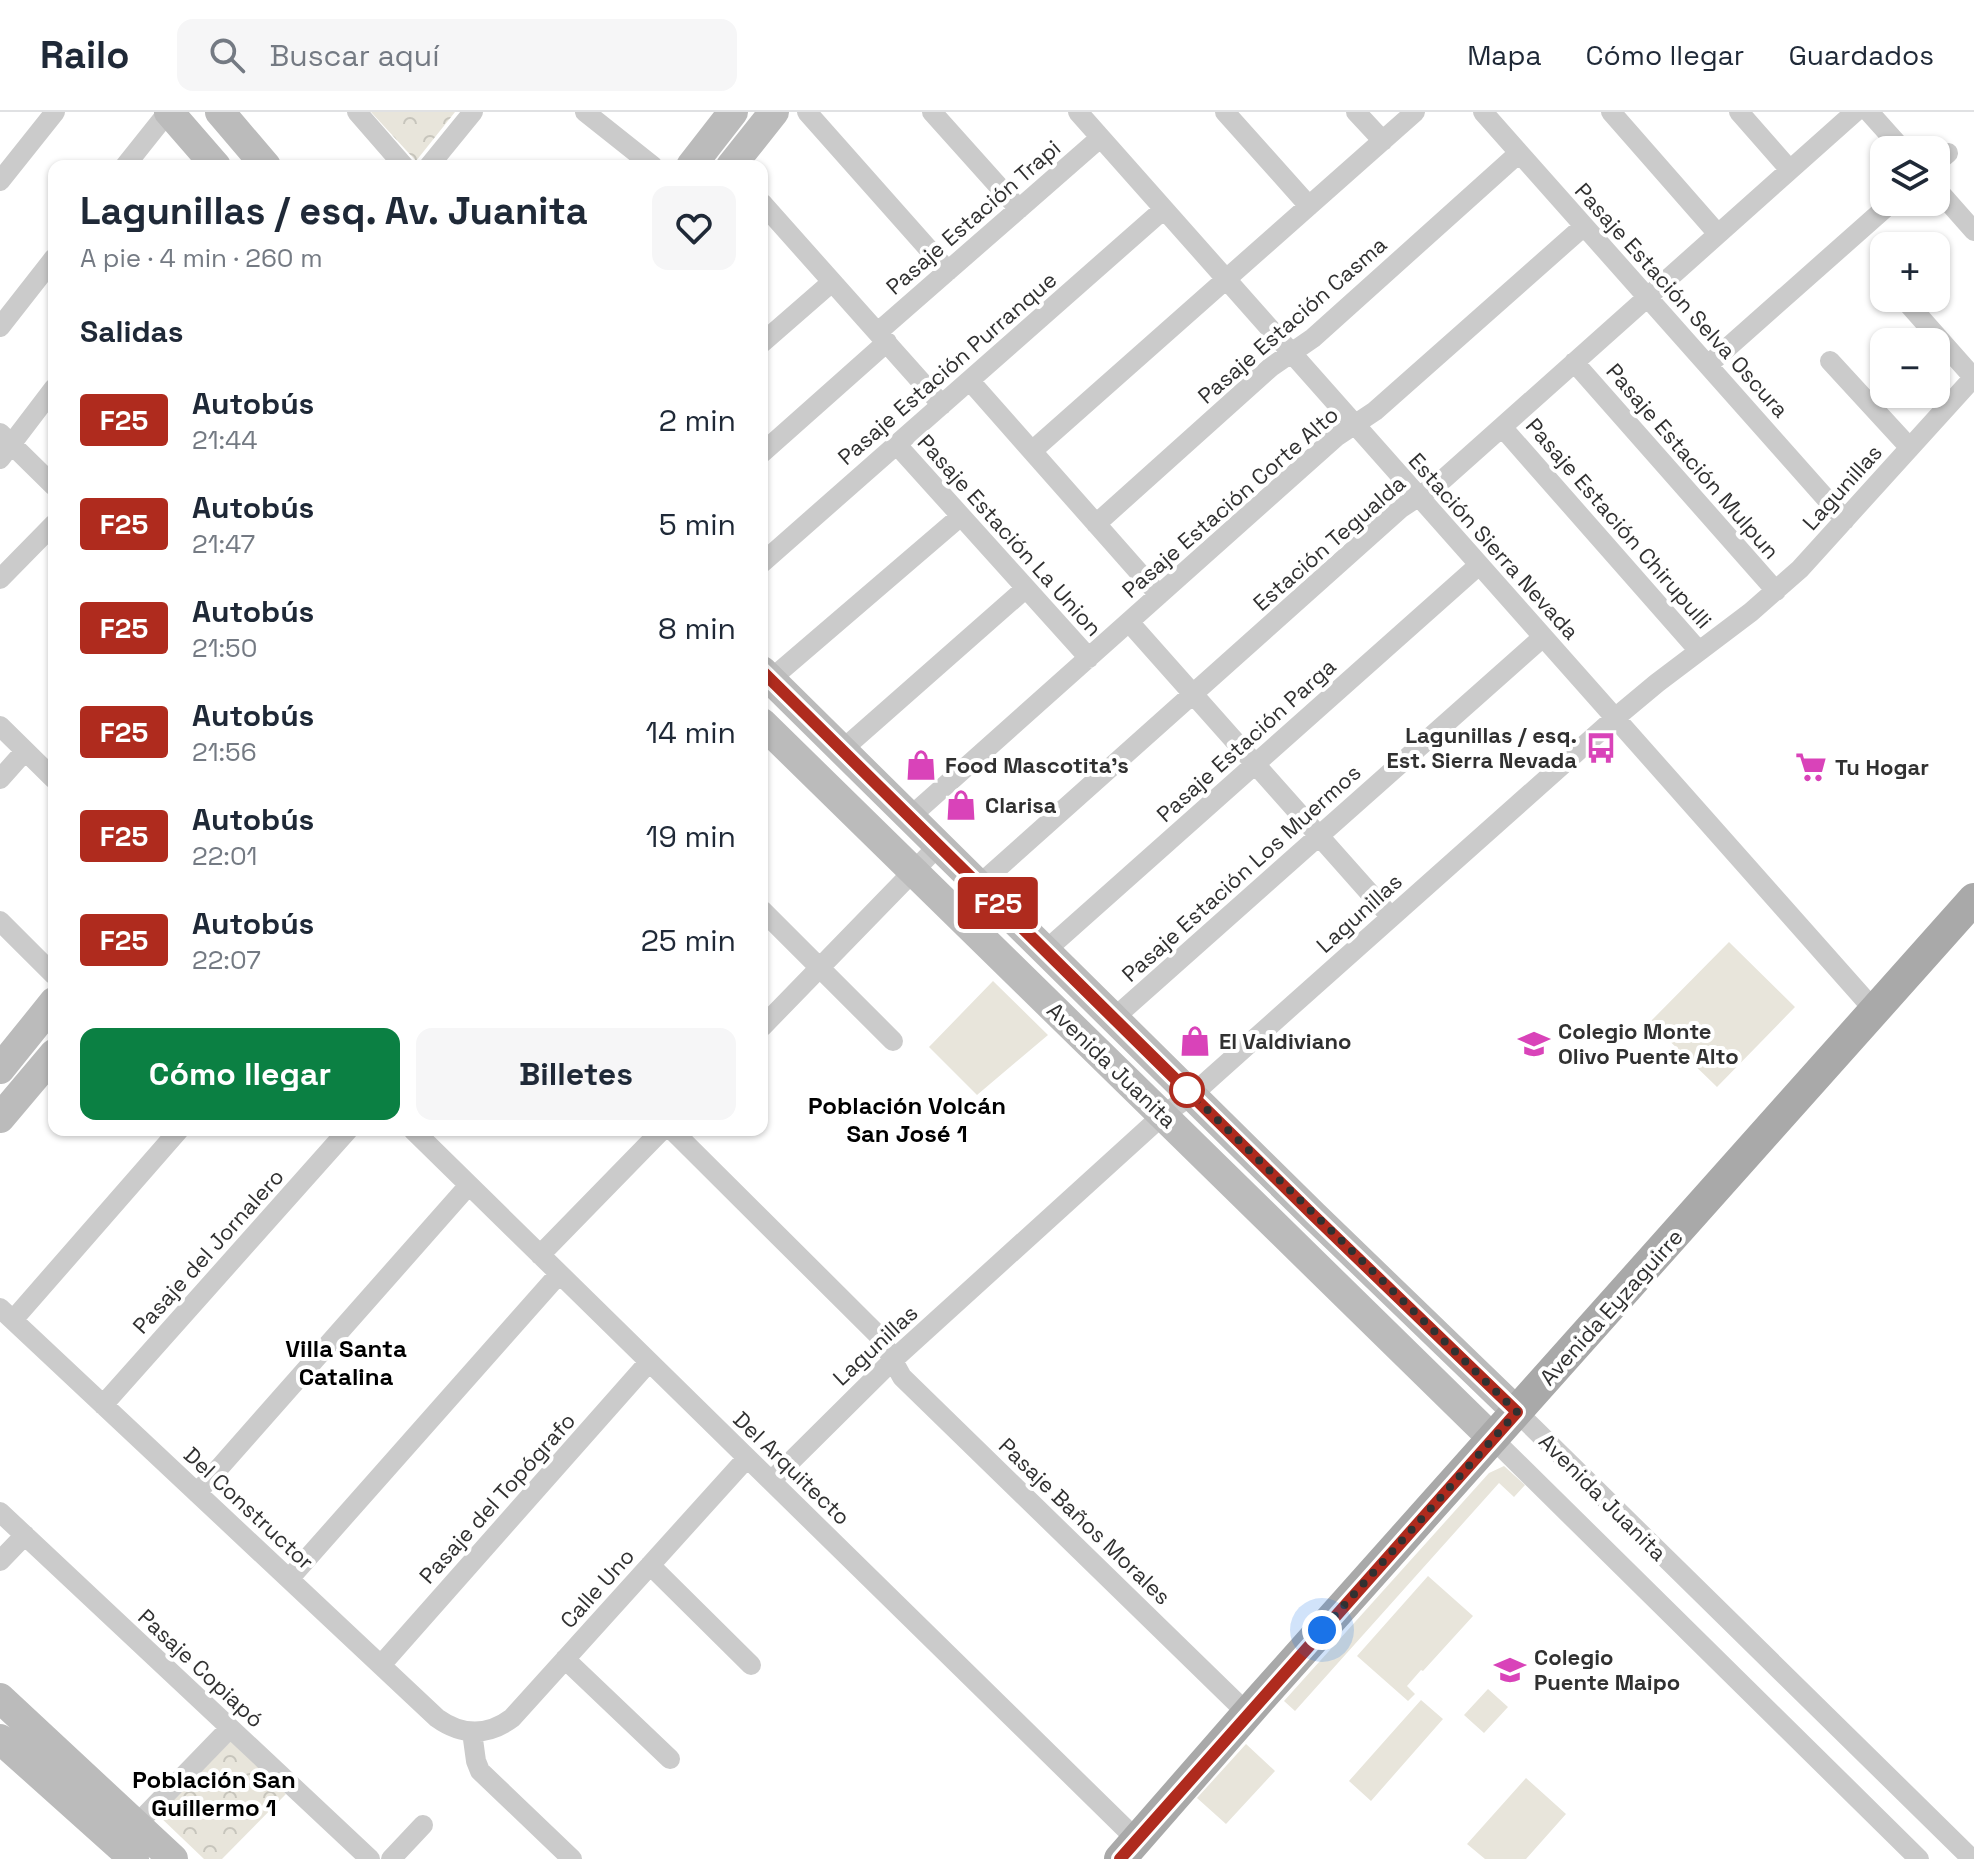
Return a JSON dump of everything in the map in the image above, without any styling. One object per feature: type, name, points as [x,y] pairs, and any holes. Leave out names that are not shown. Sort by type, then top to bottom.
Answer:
[{"type":"main road","points":[[168,112],[211,160]]},
{"type":"main road","points":[[736,160],[774,112]]},
{"type":"main road","points":[[224,114],[261,160]]},
{"type":"main road","points":[[695,160],[725,115]]},
{"type":"main road","name":"Avenida Juanita","points":[[768,682],[842,750],[1517,1412]]},
{"type":"main road","name":"Avenida Juanita","points":[[768,729],[1493,1439]]},
{"type":"main road","name":"Avenida Eyzaguirre","points":[[1129,1850],[1974,899]]},
{"type":"main road","points":[[0,1069],[48,1009]]},
{"type":"main road","points":[[0,1118],[48,1061]]},
{"type":"main road","points":[[0,1698],[173,1859]]},
{"type":"main road","points":[[0,1739],[134,1859]]},
{"type":"street","points":[[0,181],[55,112]]},
{"type":"street","points":[[130,160],[168,112]]},
{"type":"street","points":[[357,112],[399,160]]},
{"type":"street","points":[[434,160],[473,112]]},
{"type":"street","points":[[585,112],[645,160]]},
{"type":"street","points":[[807,112],[948,271]]},
{"type":"street","points":[[932,112],[1019,209]]},
{"type":"street","name":"Estación Sierra Nevada","points":[[1078,112],[1875,1011]]},
{"type":"street","points":[[1225,112],[1309,206]]},
{"type":"street","points":[[1356,112],[1383,141]]},
{"type":"street","points":[[1032,451],[1415,112]]},
{"type":"street","name":"Pasaje Estación Selva Oscura","points":[[1483,112],[1845,520]]},
{"type":"street","points":[[1611,112],[1718,234]]},
{"type":"street","points":[[1739,112],[1790,170]]},
{"type":"street","name":"Estación Tegualda","points":[[979,885],[1401,508],[1438,484],[1855,112]]},
{"type":"street","points":[[1869,112],[1890,136]]},
{"type":"street","name":"Pasaje Estación Trapi","points":[[768,447],[948,271],[1100,138]]},
{"type":"street","name":"Pasaje Estación Casma","points":[[1096,524],[1271,367],[1313,338],[1519,153]]},
{"type":"street","points":[[1950,204],[1974,231]]},
{"type":"street","name":"Pasaje Estación Purranque","points":[[768,558],[1164,209]]},
{"type":"street","points":[[768,210],[942,405]]},
{"type":"street","points":[[1708,365],[1876,216]]},
{"type":"street","name":"Pasaje Estación Corte Alto","points":[[910,817],[1336,437],[1375,411],[1584,226]]},
{"type":"street","points":[[0,327],[48,266]]},
{"type":"street","points":[[768,338],[832,282]]},
{"type":"street","points":[[1916,312],[1974,377]]},
{"type":"street","points":[[1830,361],[1910,448]]},
{"type":"street","name":"Pasaje Estación Mulpun","points":[[1574,362],[1776,591]]},
{"type":"street","name":"Lagunillas","points":[[771,1481],[893,1360],[1163,1115],[1192,1095],[1615,718],[1726,632],[1800,569],[1974,377]]},
{"type":"street","points":[[970,381],[1159,595]]},
{"type":"street","points":[[48,395],[4,445],[48,481]]},
{"type":"street","name":"Pasaje Estación Chirupulli","points":[[1502,427],[1699,651]]},
{"type":"street","name":"Pasaje Estación La Union","points":[[897,445],[1089,658]]},
{"type":"street","points":[[768,677],[961,516]]},
{"type":"street","points":[[0,579],[48,530]]},
{"type":"street","name":"Pasaje Estación Parga","points":[[1045,951],[1479,565]]},
{"type":"street","points":[[842,750],[1026,588]]},
{"type":"street","points":[[1129,622],[1391,917]]},
{"type":"street","name":"Pasaje Estación Los Muermos","points":[[1114,1018],[1543,637]]},
{"type":"street","points":[[0,726],[48,773]]},
{"type":"street","points":[[0,779],[25,751]]},
{"type":"street","points":[[768,1021],[939,845]]},
{"type":"street","points":[[768,916],[893,1041]]},
{"type":"street","points":[[0,921],[48,969]]},
{"type":"street","points":[[6,1314],[173,1136]]},
{"type":"street","name":"Pasaje del Jornalero","points":[[103,1405],[343,1136]]},
{"type":"street","name":"Del Arquitecto","points":[[419,1136],[771,1481],[1129,1850]]},
{"type":"street","points":[[540,1255],[656,1136]]},
{"type":"street","name":"Pasaje Baños Morales","points":[[678,1136],[880,1337],[902,1377],[1248,1714]]},
{"type":"street","points":[[197,1493],[469,1185]]},
{"type":"street","points":[[289,1579],[559,1274]]},
{"type":"street","name":"Del Constructor","points":[[6,1314],[437,1718],[459,1730],[472,1732]]},
{"type":"street","name":"Pasaje del Topógrafo","points":[[381,1665],[649,1362]]},
{"type":"street","name":"Avenida Juanita","points":[[1517,1412],[1972,1859]]},
{"type":"street","name":"Avenida Juanita","points":[[1493,1439],[1919,1859]]},
{"type":"street","name":"Calle Uno","points":[[472,1732],[493,1729],[512,1718],[747,1458]]},
{"type":"street","name":"Pasaje Copiapó","points":[[0,1512],[370,1859]]},
{"type":"street","points":[[0,1561],[25,1535]]},
{"type":"street","points":[[650,1565],[751,1665]]},
{"type":"street","points":[[1735,1677],[1750,1667],[1758,1650]]},
{"type":"street","points":[[565,1659],[670,1759]]},
{"type":"street","points":[[137,1824],[230,1728]]},
{"type":"street","points":[[472,1732],[480,1771],[572,1859]]},
{"type":"street","points":[[391,1859],[423,1825]]},
{"type":"green space","points":[[371,112],[455,112],[415,160]]},
{"type":"green space","points":[[1729,942],[1795,1007],[1717,1087],[1650,1022]]},
{"type":"green space","points":[[993,981],[1048,1035],[977,1095],[929,1047]]},
{"type":"green space","points":[[1504,1466],[1525,1485],[1514,1497],[1499,1483],[1295,1711],[1284,1701],[1489,1473]]},
{"type":"green space","points":[[1428,1576],[1473,1616],[1407,1686],[1415,1694],[1408,1701],[1357,1656]]},
{"type":"green space","points":[[1488,1689],[1508,1707],[1484,1733],[1464,1715]]},
{"type":"green space","points":[[1421,1700],[1443,1719],[1371,1801],[1349,1781]]},
{"type":"green space","points":[[231,1741],[286,1794],[222,1859],[204,1859],[158,1815]]},
{"type":"green space","points":[[1246,1744],[1275,1771],[1226,1824],[1197,1798]]},
{"type":"green space","points":[[1526,1778],[1566,1814],[1526,1859],[1485,1859],[1467,1844]]},
{"type":"bus line","name":"F25","points":[[768,677],[1517,1412],[1120,1859]]},
{"type":"place","name":"Lagunillas / esq. Est. Sierra Nevada","points":[[1601,748]]},
{"type":"place","name":"Food Mascotita's","points":[[921,765]]},
{"type":"place","name":"Tu Hogar","points":[[1811,767]]},
{"type":"place","name":"Clarisa","points":[[961,805]]},
{"type":"place","name":"El Valdiviano","points":[[1195,1041]]},
{"type":"place","name":"Colegio Monte Olivo Puente Alto","points":[[1534,1044]]},
{"type":"place","name":"Colegio Puente Maipo","points":[[1510,1670]]},
{"type":"district","name":"Población Volcán San José 1","points":[[907,1120]]},
{"type":"district","name":"Villa Santa Catalina","points":[[346,1363]]},
{"type":"district","name":"Población San Guillermo 1","points":[[214,1794]]},
{"type":"route","points":[[1187,1090],[1517,1412],[1322,1630]]}]
